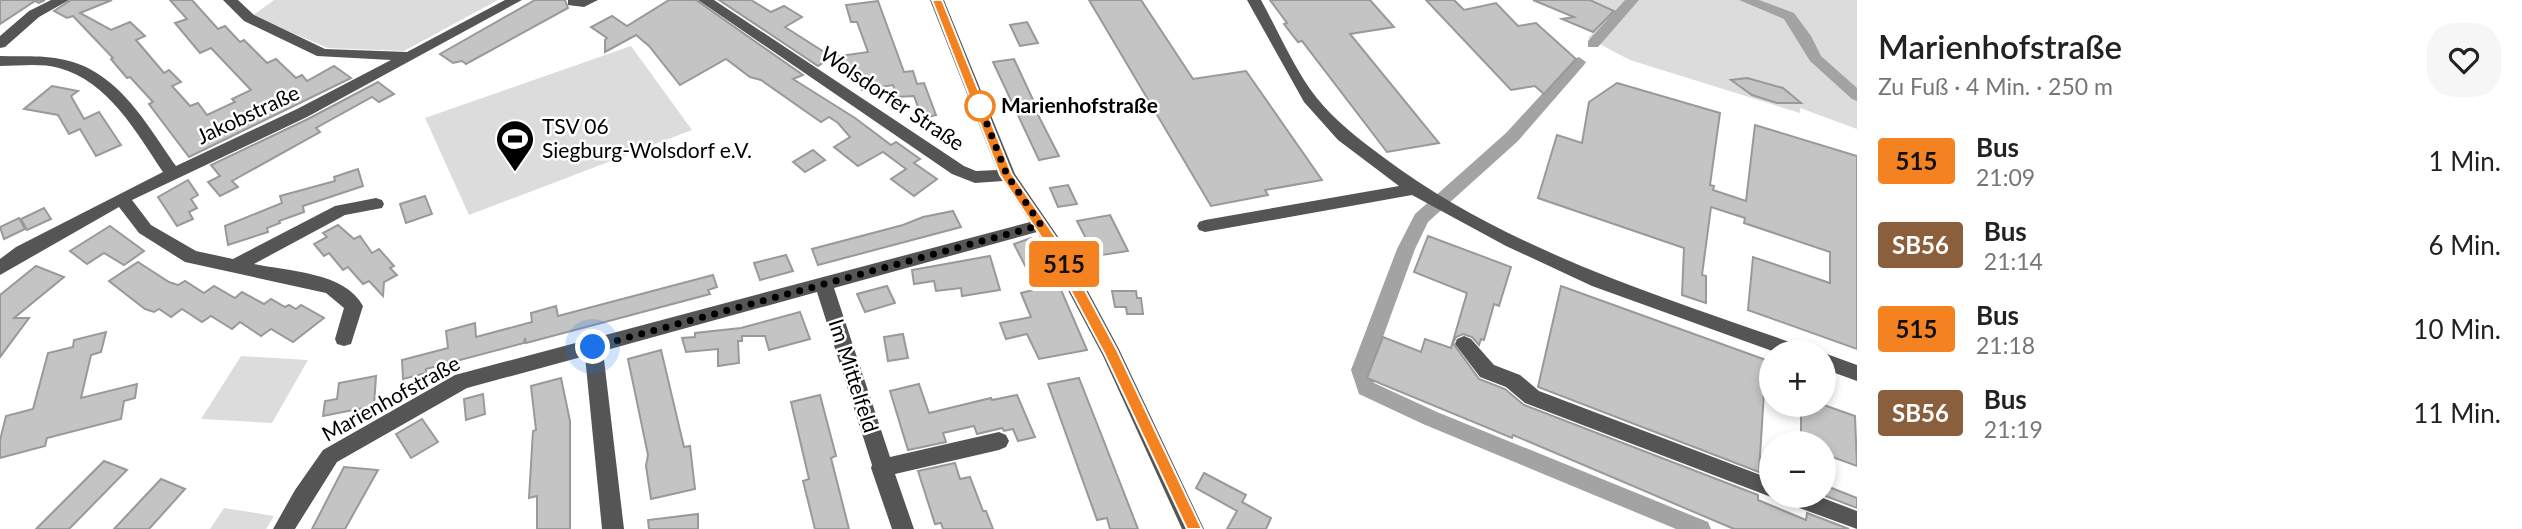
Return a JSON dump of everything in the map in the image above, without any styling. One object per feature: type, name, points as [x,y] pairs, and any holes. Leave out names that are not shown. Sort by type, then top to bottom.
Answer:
[{"type":"street","points":[[0,44],[34,15],[62,0]]},
{"type":"street","points":[[230,0],[249,18],[322,53],[410,56]]},
{"type":"street","name":"Jakobstraße","points":[[0,268],[22,252],[122,198],[302,113],[514,0]]},
{"type":"street","points":[[573,2],[584,3],[592,0]]},
{"type":"street","name":"Wolsdorfer Straße","points":[[705,0],[958,170],[975,177],[1007,175]]},
{"type":"street","points":[[937,0],[1007,175],[1041,225],[1112,354],[1193,529]]},
{"type":"street","points":[[1254,0],[1309,99],[1344,136],[1414,189],[1598,281],[1763,340]]},
{"type":"street","points":[[0,61],[59,63],[96,77],[132,115],[173,174]]},
{"type":"street","points":[[1205,226],[1414,189]]},
{"type":"street","points":[[122,198],[145,229],[191,257],[331,287],[354,306],[344,339]]},
{"type":"street","points":[[233,267],[341,210],[376,204]]},
{"type":"street","name":"Marienhofstraße","points":[[284,529],[330,456],[462,381],[1041,225]]},
{"type":"street","name":"Im Mittelfeld","points":[[824,285],[902,529]]},
{"type":"street","points":[[1464,344],[1487,371],[1513,381],[1532,397],[1759,483]]},
{"type":"street","points":[[593,347],[613,529]]},
{"type":"street","points":[[1836,365],[1857,373]]},
{"type":"street","points":[[881,468],[999,441]]},
{"type":"street","points":[[1824,508],[1857,521]]},
{"type":"shaded area","points":[[274,0],[498,0],[404,51],[328,48],[252,16]]},
{"type":"shaded area","points":[[1593,0],[1857,0],[1857,129],[1800,108],[1800,113],[1630,60],[1588,38],[1615,11]]},
{"type":"shaded area","name":"TSV 06 Siegburg-Wolsdorf e.V.","points":[[631,46],[692,130],[469,215],[425,118]]},
{"type":"shaded area","points":[[241,356],[308,360],[272,423],[201,419]]},
{"type":"shaded area","points":[[224,508],[274,516],[266,529],[210,529]]},
{"type":"building","points":[[0,0],[45,0],[39,3],[35,1],[0,24]]},
{"type":"building","points":[[71,0],[112,0],[80,13],[111,30],[130,22],[145,36],[136,40],[164,73],[169,70],[181,82],[172,86],[190,106],[198,103],[207,115],[235,102],[232,99],[251,90],[211,48],[200,53],[175,23],[187,19],[170,0],[192,0],[218,29],[225,26],[267,63],[276,59],[296,78],[302,75],[307,81],[334,66],[351,78],[189,157],[149,104],[153,102],[130,77],[127,78],[111,59],[113,58],[73,16],[67,18],[54,11]]},
{"type":"building","points":[[535,0],[565,0],[568,8],[466,64],[462,61],[453,63],[440,54]]},
{"type":"building","points":[[669,0],[696,0],[803,75],[793,79],[855,118],[891,145],[896,142],[920,159],[914,163],[937,179],[914,196],[891,179],[906,169],[883,152],[858,166],[834,147],[850,137],[838,123],[829,117],[821,122],[726,59],[680,85],[649,46],[636,35],[605,52],[607,38],[591,27],[612,16],[627,26]]},
{"type":"building","points":[[719,0],[751,0],[771,12],[784,6],[802,17],[785,27],[832,57],[818,66]]},
{"type":"building","points":[[1089,0],[1141,0],[1193,79],[1246,71],[1322,180],[1265,190],[1268,195],[1211,206]]},
{"type":"building","points":[[1270,0],[1370,0],[1394,27],[1350,34],[1439,143],[1387,152],[1302,41],[1298,42],[1284,24],[1287,23]]},
{"type":"building","points":[[1426,0],[1454,0],[1464,10],[1496,3],[1518,26],[1536,23],[1576,59],[1544,94],[1535,86],[1511,90]]},
{"type":"building","points":[[1533,0],[1590,0],[1614,11],[1593,32],[1562,19],[1574,17]]},
{"type":"building","points":[[878,1],[904,72],[913,71],[917,84],[924,83],[936,115],[922,118],[914,96],[897,97],[893,85],[862,90],[855,69],[838,72],[833,57],[868,52],[857,22],[851,22],[846,5]]},
{"type":"building","points":[[1027,22],[1038,43],[1020,46],[1010,25]]},
{"type":"building","points":[[1014,59],[1035,104],[1033,105],[1059,156],[1039,160],[993,62]]},
{"type":"building","points":[[1747,78],[1783,88],[1801,103],[1777,103],[1752,95],[1731,80]]},
{"type":"building","points":[[378,82],[394,94],[379,102],[372,97],[316,128],[320,132],[232,181],[238,187],[220,196],[208,182],[220,176],[211,165]]},
{"type":"building","points":[[1617,83],[1720,113],[1710,185],[1714,186],[1713,190],[1746,201],[1755,125],[1857,156],[1857,349],[1748,310],[1753,257],[1830,283],[1830,252],[1744,223],[1745,218],[1711,207],[1702,275],[1706,276],[1706,303],[1682,295],[1684,248],[1538,198],[1557,135],[1582,143],[1589,102]]},
{"type":"building","points":[[52,86],[78,91],[71,96],[84,119],[99,112],[121,145],[96,156],[80,129],[69,134],[58,115],[24,109]]},
{"type":"building","points":[[813,150],[825,160],[805,172],[793,162]]},
{"type":"building","points":[[358,169],[363,186],[303,206],[304,212],[279,221],[280,223],[267,228],[268,232],[228,245],[225,226],[282,203],[280,196],[335,181],[334,177]]},
{"type":"building","points":[[188,180],[198,195],[191,199],[197,208],[189,212],[193,219],[177,226],[158,197]]},
{"type":"building","points":[[1068,185],[1077,204],[1058,207],[1050,188]]},
{"type":"building","points":[[425,196],[432,214],[406,223],[400,204]]},
{"type":"building","points":[[44,208],[51,219],[27,230],[21,219]]},
{"type":"building","points":[[953,211],[961,227],[818,265],[812,249],[903,225],[923,217]]},
{"type":"building","points":[[1110,215],[1128,251],[1095,256],[1077,221]]},
{"type":"building","points":[[19,218],[25,229],[4,239],[0,227]]},
{"type":"building","points":[[338,225],[354,239],[360,236],[372,253],[379,249],[394,266],[390,268],[397,275],[384,282],[383,296],[369,281],[363,284],[348,267],[343,270],[329,253],[324,256],[314,244],[327,237],[323,233]]},
{"type":"building","points":[[110,226],[144,251],[124,265],[104,253],[87,264],[70,251]]},
{"type":"building","points":[[1428,236],[1511,267],[1499,306],[1494,304],[1484,340],[1481,339],[1479,345],[1472,337],[1463,334],[1456,337],[1453,343],[1479,379],[1505,389],[1524,405],[1758,495],[1759,508],[1777,508],[1806,520],[1807,513],[1849,529],[1734,529],[1513,435],[1512,438],[1367,378],[1383,337],[1421,352],[1425,339],[1451,348],[1467,293],[1414,272]]},
{"type":"building","points":[[1031,238],[1052,269],[1087,350],[1039,359],[1027,334],[1006,339],[1000,323],[1031,317],[1021,293],[1037,289],[1014,244]]},
{"type":"building","points":[[786,255],[793,271],[760,280],[754,263]]},
{"type":"building","points":[[990,256],[1000,290],[962,296],[961,288],[936,291],[934,281],[914,284],[912,270]]},
{"type":"building","points":[[138,262],[169,282],[178,285],[185,281],[204,293],[214,286],[235,298],[242,292],[264,304],[271,299],[285,307],[289,305],[296,309],[301,305],[324,318],[293,342],[271,329],[261,336],[240,322],[232,329],[211,316],[202,322],[182,309],[171,317],[159,309],[154,312],[145,309],[109,281]]},
{"type":"building","points":[[36,266],[64,277],[14,318],[29,318],[0,357],[0,295]]},
{"type":"building","points":[[713,275],[717,287],[708,290],[710,294],[526,343],[525,338],[524,343],[426,369],[426,373],[403,379],[402,360],[448,348],[446,331],[475,323],[476,337],[532,322],[531,313],[556,306],[558,316]]},
{"type":"building","points":[[887,286],[895,303],[865,312],[857,294]]},
{"type":"building","points":[[1561,286],[1759,357],[1759,417],[1762,417],[1762,431],[1759,431],[1759,472],[1538,387]]},
{"type":"building","points":[[1112,291],[1136,291],[1137,298],[1141,298],[1143,314],[1127,314],[1126,307],[1115,307]]},
{"type":"building","points":[[800,312],[810,339],[769,350],[765,336],[742,336],[742,341],[738,341],[739,363],[718,366],[718,349],[686,352],[682,338],[695,337],[695,333],[741,328]]},
{"type":"building","points":[[106,332],[101,352],[91,355],[81,398],[137,384],[135,398],[124,401],[121,419],[47,438],[45,446],[0,458],[0,440],[6,416],[33,409],[48,353],[73,347],[74,340]]},
{"type":"building","points":[[903,334],[908,358],[888,361],[884,337]]},
{"type":"building","points":[[661,350],[684,447],[690,446],[695,489],[651,499],[646,466],[648,455],[628,359]]},
{"type":"building","points":[[376,376],[374,406],[323,416],[325,401],[337,399],[339,383]]},
{"type":"building","points":[[561,378],[570,421],[570,529],[537,529],[537,496],[529,498],[533,431],[536,430],[531,386]]},
{"type":"building","points":[[1079,378],[1138,529],[1110,529],[1107,518],[1097,520],[1048,384]]},
{"type":"building","points":[[919,384],[929,413],[991,398],[992,400],[1017,395],[1035,437],[1018,441],[1013,429],[1004,431],[1002,428],[977,434],[974,426],[943,433],[946,442],[908,450],[890,391]]},
{"type":"building","points":[[483,394],[485,414],[466,420],[464,399]]},
{"type":"building","points":[[820,395],[836,456],[831,458],[849,529],[815,529],[803,481],[809,479],[791,402]]},
{"type":"building","points":[[1836,409],[1855,416],[1857,466],[1836,458],[1836,431],[1801,431],[1801,417],[1836,417]]},
{"type":"building","points":[[422,419],[438,442],[411,458],[396,434]]},
{"type":"building","points":[[104,461],[127,470],[69,529],[36,529]]},
{"type":"building","points":[[955,463],[960,479],[970,477],[993,529],[943,529],[941,523],[935,524],[918,471]]},
{"type":"building","points":[[344,467],[378,470],[345,529],[312,529]]},
{"type":"building","points":[[1204,473],[1246,495],[1242,502],[1271,518],[1266,529],[1227,529],[1237,511],[1196,488]]},
{"type":"building","points":[[161,479],[185,489],[149,529],[114,529]]},
{"type":"building","points":[[1836,490],[1857,498],[1857,508],[1836,500]]},
{"type":"building","points":[[698,514],[698,529],[649,529],[648,520]]},
{"type":"waterway","points":[[1593,44],[1632,0]]},
{"type":"waterway","points":[[1746,0],[1789,16],[1804,36],[1815,58],[1857,96]]},
{"type":"waterway","points":[[1579,62],[1512,137],[1421,218],[1406,249],[1361,370],[1366,388],[1430,418],[1700,529]]},
{"type":"bus line","name":"515","points":[[937,0],[1007,175],[1055,246],[1112,354],[1193,529]]},
{"type":"place","name":"Marienhofstraße","points":[[980,106]]},
{"type":"place","name":"TSV 06 Siegburg-Wolsdorf e.V.","points":[[515,173]]},
{"type":"route","points":[[593,347],[1041,225],[1007,175],[980,106]]}]
